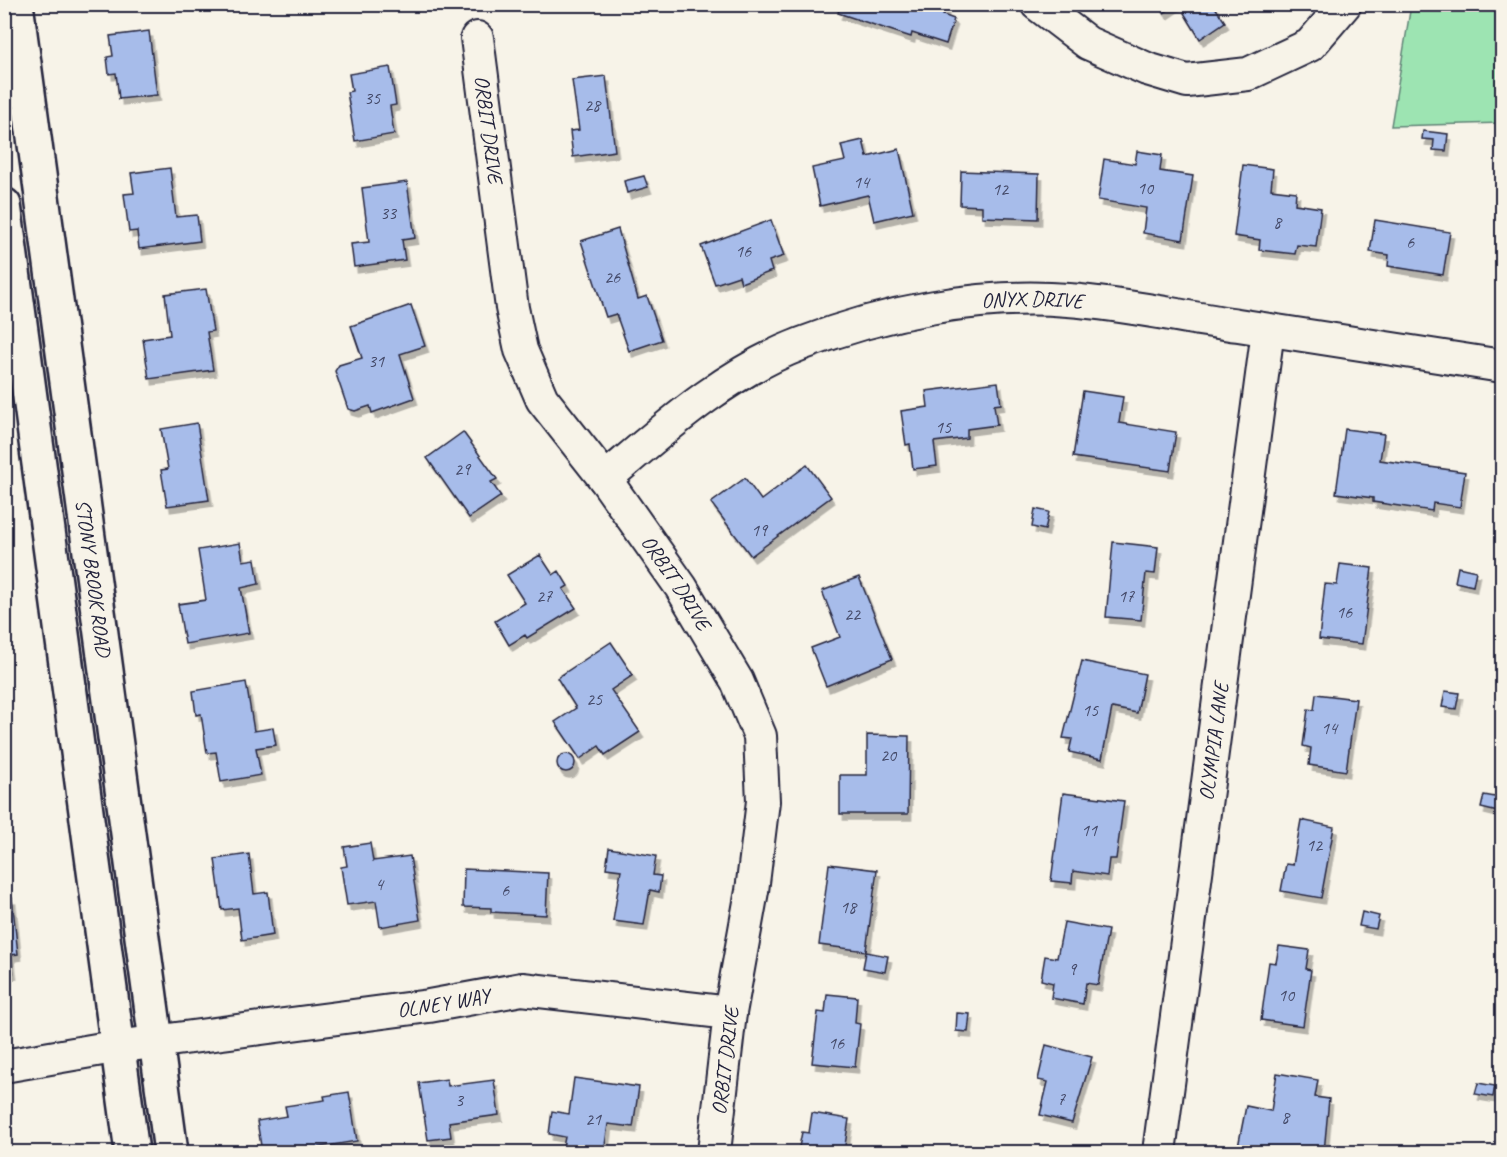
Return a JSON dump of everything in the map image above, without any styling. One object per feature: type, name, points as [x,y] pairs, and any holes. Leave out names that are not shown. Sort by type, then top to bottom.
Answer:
[{"type":"main road","name":"STONY BROOK ROAD","points":[[16,4],[171,1152]]},
{"type":"main road","name":"STONY BROOK ROAD","points":[[4,205],[132,1152]]},
{"type":"main road","points":[[39,459],[76,453]]},
{"type":"street","points":[[1037,4],[1088,43],[1147,69],[1187,81],[1248,74],[1310,45],[1345,4]]},
{"type":"street","name":"ORBIT DRIVE","points":[[477,38],[501,241],[521,350],[542,399],[605,478],[711,634],[737,681],[760,736],[763,801],[752,891],[730,1013],[714,1152]]},
{"type":"street","name":"ONYX DRIVE","points":[[605,478],[668,425],[742,374],[799,344],[916,311],[1016,300],[1068,300],[1503,366]]},
{"type":"street","name":"OLYMPIA LANE","points":[[1159,1152],[1268,330]]},
{"type":"street","name":"OLNEY WAY","points":[[4,1066],[118,1046],[429,1006],[522,989],[730,1013]]},
{"type":"green space","points":[[1411,5],[1502,5],[1502,123],[1391,126]]},
{"type":"building","points":[[833,4],[947,4],[943,15],[954,19],[946,44],[912,33],[911,37],[838,13],[840,7]]},
{"type":"building","points":[[1158,4],[1177,4],[1164,13]]},
{"type":"building","points":[[1198,4],[1213,4],[1225,22],[1200,39],[1184,13]]},
{"type":"building","points":[[149,31],[157,95],[119,99],[116,73],[109,74],[107,57],[113,56],[110,36]]},
{"type":"building","points":[[390,67],[396,105],[390,106],[394,134],[355,141],[347,92],[352,91],[349,74]]},
{"type":"building","points":[[606,76],[615,151],[573,157],[570,131],[579,130],[572,80]]},
{"type":"building","points":[[1423,131],[1448,134],[1446,151],[1433,150],[1434,140],[1422,139]]},
{"type":"building","points":[[863,140],[867,157],[899,149],[913,212],[874,221],[868,195],[820,206],[812,168],[845,161],[841,145]]},
{"type":"building","points":[[1137,151],[1162,155],[1160,171],[1193,176],[1183,240],[1143,233],[1146,208],[1098,200],[1104,159],[1135,164]]},
{"type":"building","points":[[1243,165],[1273,169],[1271,189],[1296,192],[1295,204],[1321,208],[1316,247],[1297,245],[1295,254],[1259,250],[1260,240],[1234,236]]},
{"type":"building","points":[[170,168],[176,217],[197,215],[200,241],[139,249],[137,231],[129,232],[124,194],[134,193],[131,173]]},
{"type":"building","points":[[961,171],[1039,174],[1038,219],[982,217],[982,206],[960,205]]},
{"type":"building","points":[[644,176],[648,187],[627,193],[624,181]]},
{"type":"building","points":[[407,182],[415,238],[402,240],[405,260],[354,267],[351,244],[369,242],[362,188]]},
{"type":"building","points":[[771,220],[784,256],[769,261],[772,271],[741,283],[739,276],[715,284],[701,246]]},
{"type":"building","points":[[1375,220],[1450,232],[1443,275],[1388,266],[1389,255],[1370,252]]},
{"type":"building","points":[[618,229],[638,299],[647,296],[662,340],[629,351],[616,314],[606,317],[581,241]]},
{"type":"building","points":[[1502,236],[1502,277],[1496,276]]},
{"type":"building","points":[[206,289],[213,331],[207,332],[213,370],[149,379],[143,339],[170,335],[165,294]]},
{"type":"building","points":[[411,305],[425,346],[400,354],[414,398],[372,413],[370,406],[355,411],[348,409],[335,371],[339,365],[362,358],[351,326]]},
{"type":"building","points":[[998,382],[1001,404],[994,405],[997,425],[967,429],[967,438],[934,442],[937,466],[913,469],[910,444],[906,445],[901,411],[928,407],[926,391]]},
{"type":"building","points":[[1083,391],[1123,397],[1119,423],[1176,432],[1170,471],[1073,457]]},
{"type":"building","points":[[197,423],[209,500],[167,506],[161,470],[168,469],[161,429]]},
{"type":"building","points":[[1345,429],[1384,434],[1380,460],[1465,472],[1460,507],[1433,503],[1432,511],[1373,502],[1373,498],[1336,493]]},
{"type":"building","points":[[463,432],[497,479],[491,482],[501,496],[469,518],[427,458]]},
{"type":"building","points":[[807,465],[831,497],[751,556],[711,503],[745,478],[761,500]]},
{"type":"building","points":[[1035,509],[1049,512],[1045,530],[1032,527]]},
{"type":"building","points":[[1113,542],[1158,547],[1155,574],[1146,573],[1141,620],[1106,617]]},
{"type":"building","points":[[240,543],[243,561],[255,559],[259,584],[241,588],[249,633],[185,644],[178,604],[206,600],[198,550]]},
{"type":"building","points":[[540,555],[553,575],[559,571],[568,586],[563,589],[576,608],[527,638],[525,635],[509,645],[495,621],[525,603],[507,575]]},
{"type":"building","points":[[1340,564],[1372,568],[1362,644],[1319,639],[1325,584],[1337,585]]},
{"type":"building","points":[[1458,567],[1476,571],[1473,586],[1455,582]]},
{"type":"building","points":[[859,577],[892,659],[826,686],[811,648],[840,637],[822,591]]},
{"type":"building","points":[[611,642],[633,675],[611,690],[640,732],[605,755],[599,746],[580,759],[555,722],[576,708],[557,678]]},
{"type":"building","points":[[1082,661],[1145,674],[1137,713],[1112,708],[1102,759],[1069,752],[1072,739],[1063,738]]},
{"type":"building","points":[[246,682],[254,731],[273,728],[276,745],[256,748],[261,775],[221,782],[216,752],[207,753],[201,714],[196,715],[193,691]]},
{"type":"building","points":[[1445,691],[1459,693],[1456,709],[1442,707]]},
{"type":"building","points":[[1316,694],[1356,699],[1346,771],[1309,765],[1311,748],[1303,746],[1308,709],[1314,710]]},
{"type":"building","points":[[867,735],[909,736],[908,814],[840,814],[840,775],[867,775]]},
{"type":"building","points":[[562,754],[570,754],[575,759],[573,770],[562,772],[557,767],[557,759]]},
{"type":"building","points":[[1063,793],[1124,801],[1116,859],[1109,859],[1107,876],[1073,871],[1072,883],[1051,881]]},
{"type":"building","points":[[1484,795],[1501,798],[1498,812],[1481,808]]},
{"type":"building","points":[[1301,820],[1334,827],[1321,898],[1281,891],[1286,864],[1293,865]]},
{"type":"building","points":[[370,843],[373,861],[410,856],[420,920],[380,927],[376,901],[347,905],[341,867],[347,866],[344,847]]},
{"type":"building","points":[[609,848],[656,856],[653,875],[661,876],[659,892],[650,890],[644,925],[613,921],[621,870],[606,868]]},
{"type":"building","points":[[249,854],[254,894],[268,892],[273,935],[242,940],[238,908],[222,910],[215,859]]},
{"type":"building","points":[[829,864],[877,870],[866,951],[819,945]]},
{"type":"building","points":[[464,869],[548,873],[546,915],[491,912],[491,908],[463,907]]},
{"type":"building","points":[[12,898],[18,954],[11,955],[13,973],[4,974],[4,899]]},
{"type":"building","points":[[1362,912],[1379,916],[1376,929],[1359,926]]},
{"type":"building","points":[[1064,922],[1108,930],[1098,985],[1086,983],[1083,1004],[1051,998],[1053,983],[1041,980],[1045,956],[1057,958]]},
{"type":"building","points":[[1279,946],[1309,950],[1306,969],[1311,970],[1303,1026],[1261,1020],[1269,962],[1276,963]]},
{"type":"building","points":[[866,952],[888,956],[885,972],[863,968]]},
{"type":"building","points":[[827,994],[857,997],[855,1023],[860,1024],[855,1067],[812,1063],[818,1012],[825,1013]]},
{"type":"building","points":[[957,1013],[970,1014],[968,1032],[956,1031]]},
{"type":"building","points":[[1046,1045],[1092,1057],[1072,1123],[1040,1115],[1048,1082],[1038,1080]]},
{"type":"building","points":[[1277,1073],[1318,1080],[1315,1097],[1329,1099],[1324,1152],[1268,1152],[1238,1147],[1246,1106],[1271,1111]]},
{"type":"building","points":[[574,1078],[639,1087],[633,1127],[608,1124],[604,1152],[562,1152],[565,1137],[549,1134],[552,1111],[569,1114]]},
{"type":"building","points":[[447,1079],[448,1086],[494,1080],[499,1115],[449,1122],[451,1137],[428,1140],[419,1083]]},
{"type":"building","points":[[1478,1083],[1495,1086],[1493,1097],[1475,1094]]},
{"type":"building","points":[[349,1092],[357,1141],[307,1149],[308,1152],[262,1152],[257,1121],[287,1116],[285,1106],[325,1100],[324,1096]]},
{"type":"building","points":[[812,1113],[849,1119],[844,1152],[798,1152],[802,1132],[809,1133]]}]
